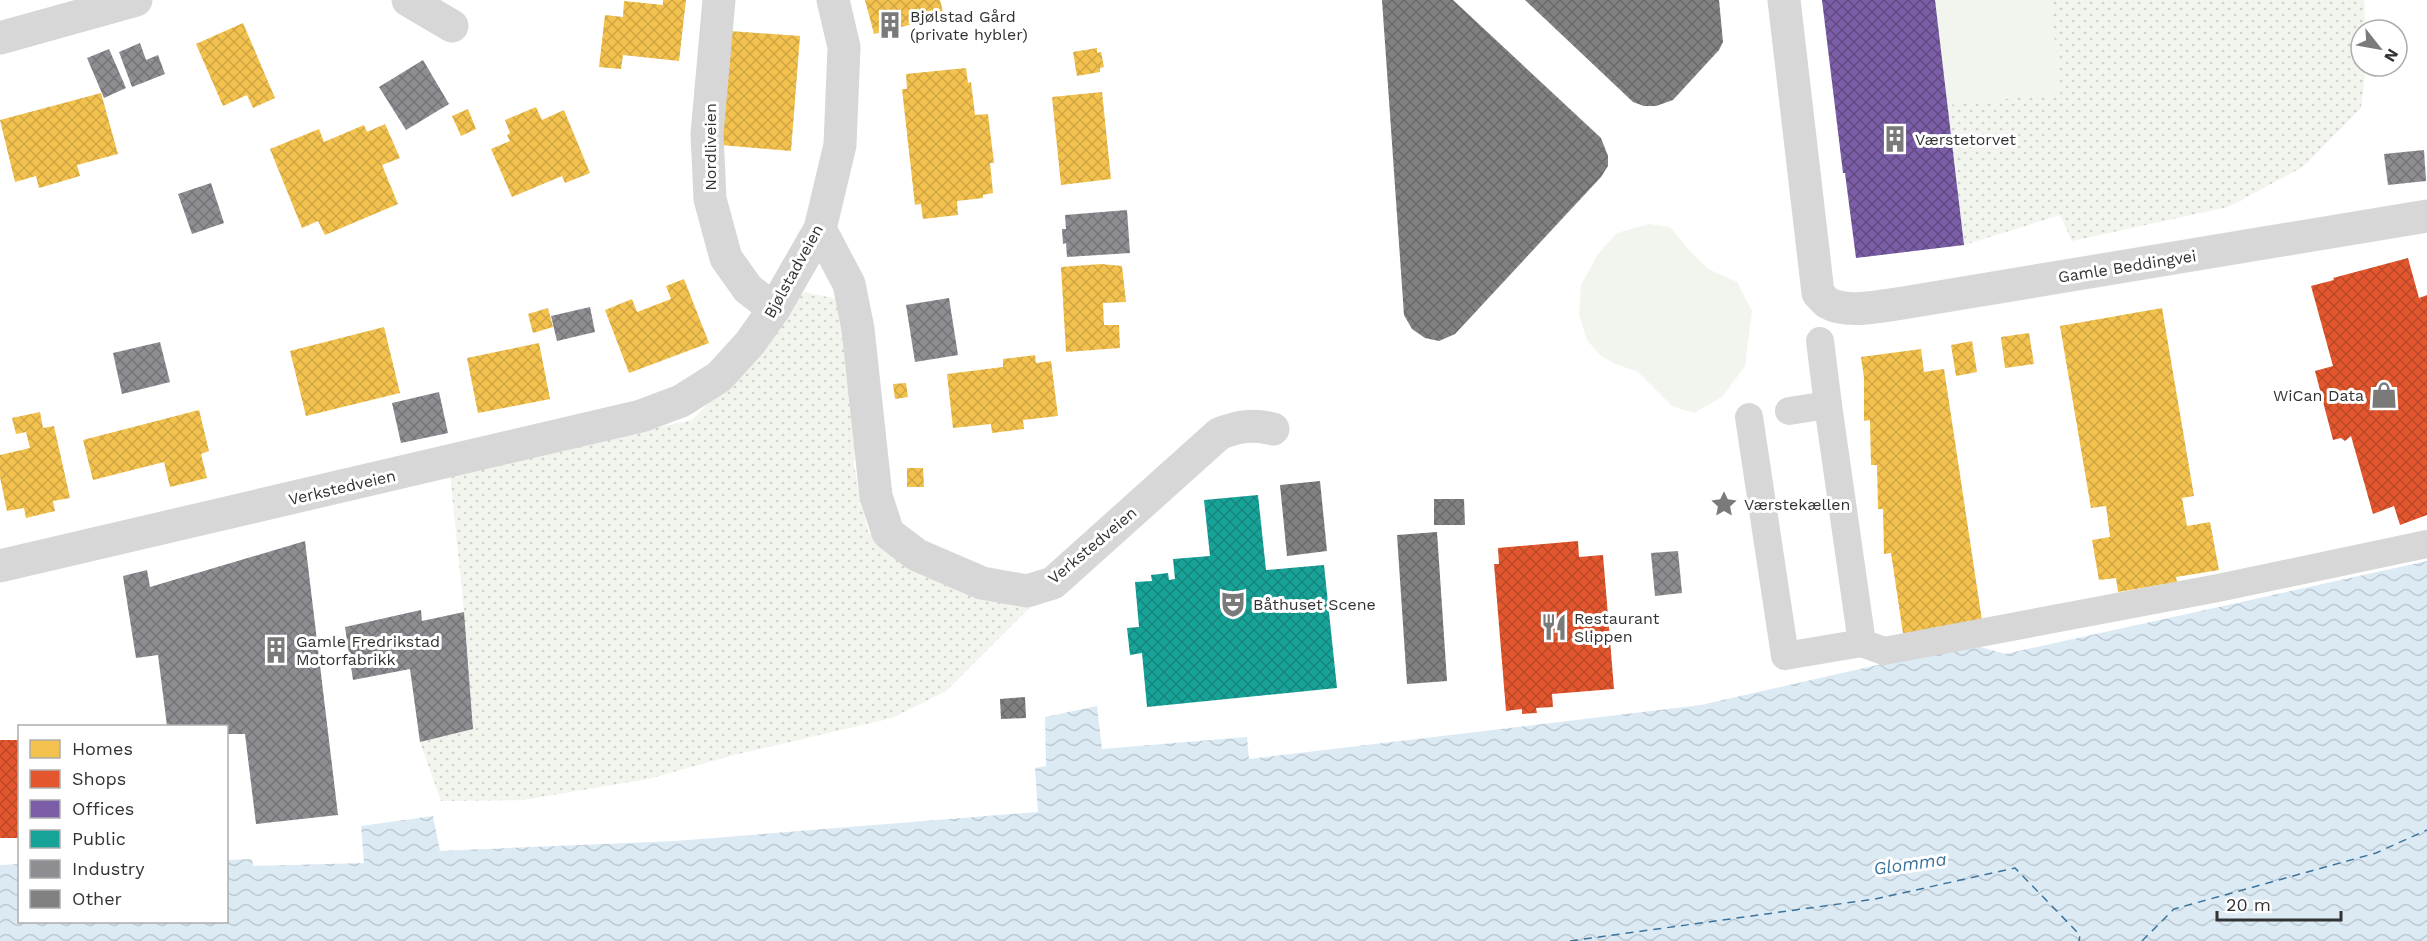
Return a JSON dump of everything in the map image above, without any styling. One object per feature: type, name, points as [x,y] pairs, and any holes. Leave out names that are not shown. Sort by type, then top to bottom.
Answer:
[{"type":"street","points":[[0,38],[136,0]]},
{"type":"street","points":[[408,0],[452,26]]},
{"type":"street","name":"Nordliveien","points":[[719,0],[707,134],[710,199],[726,258],[748,289],[774,309]]},
{"type":"street","name":"Bjølstadveien","points":[[681,401],[719,377],[750,343],[774,309],[820,229],[840,144],[844,47],[832,0]]},
{"type":"street","name":"Gamle Beddingvei","points":[[1784,0],[1818,293],[1827,303],[1839,307],[1866,309],[2427,216]]},
{"type":"street","name":"Verkstedveien","points":[[820,229],[849,284],[858,329],[876,496],[888,533],[916,555],[982,583],[1027,591],[1053,583],[1219,434],[1236,427],[1257,425],[1272,429]]},
{"type":"street","points":[[1820,341],[1862,643]]},
{"type":"street","name":"Verkstedveien","points":[[0,566],[641,416],[681,401]]},
{"type":"street","points":[[1789,411],[1828,405]]},
{"type":"street","points":[[1749,417],[1785,656],[1862,643],[1884,651],[2218,588],[2427,544]]},
{"type":"shaded area","points":[[1935,0],[2364,0],[2365,18],[2349,18],[2349,78],[2365,78],[2361,108],[2303,167],[2228,207],[2072,241],[2060,215],[1964,245]]},
{"type":"shaded area","points":[[1935,0],[2050,0],[2061,93],[1948,105]]},
{"type":"shaded area","points":[[1649,224],[1670,227],[1708,269],[1737,282],[1752,311],[1745,366],[1722,397],[1694,413],[1672,406],[1638,372],[1613,363],[1600,355],[1587,340],[1579,315],[1581,285],[1598,254],[1617,233]]},
{"type":"shaded area","points":[[804,292],[842,300],[857,395],[854,466],[868,532],[922,576],[1030,607],[946,691],[892,718],[738,754],[648,779],[523,800],[441,801],[420,742],[473,729],[450,474],[692,420],[753,359]]},
{"type":"water","name":"Glomma","points":[[2427,561],[2427,941],[0,941],[0,865],[18,864],[18,923],[228,923],[228,860],[252,859],[253,866],[364,863],[361,826],[433,816],[440,851],[675,841],[1038,812],[1035,768],[1046,766],[1045,717],[1097,706],[1102,749],[1247,737],[1249,759],[1701,705],[1970,644],[2005,654]]},
{"type":"building: Homes","points":[[663,0],[686,0],[679,61],[623,55],[621,69],[599,67],[605,15],[623,17],[624,1],[663,5]]},
{"type":"building: Homes","name":"Bjølstad Gård (private hybler)","points":[[865,0],[940,0],[944,16],[874,34]]},
{"type":"building: Homes","points":[[243,23],[275,98],[253,108],[247,95],[223,106],[196,44]]},
{"type":"building: Homes","points":[[730,31],[800,36],[791,151],[721,145]]},
{"type":"building: Homes","points":[[1097,48],[1097,53],[1101,52],[1104,67],[1100,68],[1100,72],[1077,76],[1073,52]]},
{"type":"building: Homes","points":[[966,68],[968,83],[971,82],[975,115],[988,114],[994,163],[990,163],[993,193],[983,195],[983,198],[957,201],[958,215],[923,219],[921,204],[915,205],[902,89],[907,89],[906,74]]},
{"type":"building: Homes","points":[[1102,92],[1111,179],[1061,185],[1052,97]]},
{"type":"building: Homes","points":[[101,93],[118,154],[77,165],[80,176],[39,188],[36,176],[15,182],[0,120]]},
{"type":"building: Homes","points":[[536,107],[542,120],[564,110],[590,173],[565,183],[562,176],[512,197],[491,149],[510,141],[507,135],[510,133],[505,120]]},
{"type":"building: Homes","points":[[468,109],[476,129],[461,136],[452,116]]},
{"type":"building: Homes","points":[[385,124],[400,158],[382,165],[398,204],[325,235],[318,221],[302,228],[270,149],[319,129],[324,142],[364,125],[367,132]]},
{"type":"building: Homes","points":[[1101,264],[1122,266],[1126,302],[1103,303],[1104,325],[1119,325],[1120,348],[1066,352],[1061,267]]},
{"type":"building: Homes","points":[[684,279],[709,343],[629,373],[605,310],[632,299],[637,312],[671,299],[666,286]]},
{"type":"building: Homes","points":[[548,308],[553,327],[533,333],[528,314]]},
{"type":"building: Homes","points":[[2162,308],[2194,496],[2182,498],[2187,526],[2210,522],[2219,570],[2176,577],[2177,582],[2118,592],[2116,578],[2099,580],[2092,540],[2110,537],[2106,506],[2091,508],[2060,326]]},
{"type":"building: Homes","points":[[384,327],[400,393],[306,416],[290,351]]},
{"type":"building: Homes","points":[[2029,333],[2034,364],[2005,368],[2001,337]]},
{"type":"building: Homes","points":[[1972,341],[1977,372],[1956,376],[1951,345]]},
{"type":"building: Homes","points":[[539,343],[550,399],[478,413],[467,358]]},
{"type":"building: Homes","points":[[1921,349],[1924,372],[1944,369],[1983,627],[1904,640],[1891,553],[1884,554],[1883,509],[1878,509],[1877,465],[1871,465],[1870,420],[1864,421],[1864,378],[1861,357]]},
{"type":"building: Homes","points":[[1035,355],[1036,363],[1051,361],[1058,416],[1023,420],[1024,429],[992,433],[991,424],[953,428],[947,374],[1003,367],[1003,359]]},
{"type":"building: Homes","points":[[906,383],[908,397],[895,399],[893,384]]},
{"type":"building: Homes","points":[[199,410],[209,451],[201,454],[207,478],[170,487],[164,462],[93,480],[83,440]]},
{"type":"building: Homes","points":[[40,412],[43,428],[54,426],[70,498],[53,501],[55,511],[26,518],[24,508],[7,511],[0,477],[0,455],[30,448],[26,432],[16,434],[12,418]]},
{"type":"building: Homes","points":[[907,468],[923,468],[924,487],[907,487]]},
{"type":"building: Shops","points":[[2408,258],[2419,298],[2427,295],[2427,515],[2400,525],[2394,506],[2373,514],[2351,436],[2345,441],[2341,438],[2333,440],[2315,371],[2333,366],[2311,286]]},
{"type":"building: Shops","name":"Restaurant Slippen","points":[[1578,541],[1579,557],[1603,555],[1614,689],[1552,694],[1553,707],[1536,708],[1537,713],[1522,714],[1522,709],[1506,711],[1494,564],[1499,564],[1498,548]]},
{"type":"building: Shops","points":[[0,740],[18,740],[18,838],[0,838]]},
{"type":"building: Offices","name":"Værstetorvet","points":[[1822,0],[1935,0],[1964,245],[1856,258]]},
{"type":"building: Public","name":"Båthuset Scene","points":[[1258,495],[1266,570],[1324,565],[1337,688],[1147,707],[1142,653],[1130,655],[1127,628],[1139,627],[1135,582],[1152,581],[1151,575],[1168,573],[1169,580],[1175,579],[1173,559],[1210,556],[1204,500]]},
{"type":"building: Industry","points":[[140,43],[146,60],[158,55],[165,74],[132,87],[119,52]]},
{"type":"building: Industry","points":[[109,49],[126,88],[104,98],[87,58]]},
{"type":"building: Industry","points":[[423,60],[449,104],[406,130],[379,87]]},
{"type":"building: Industry","points":[[2424,150],[2426,181],[2388,185],[2384,154]]},
{"type":"building: Industry","points":[[211,183],[224,223],[192,234],[178,194]]},
{"type":"building: Industry","points":[[1127,210],[1130,253],[1067,257],[1062,229],[1066,229],[1065,215]]},
{"type":"building: Industry","points":[[949,298],[958,355],[915,362],[906,305]]},
{"type":"building: Industry","points":[[590,307],[595,332],[557,341],[551,316]]},
{"type":"building: Industry","points":[[160,342],[170,382],[122,394],[113,353]]},
{"type":"building: Industry","points":[[439,392],[448,433],[401,443],[392,403]]},
{"type":"building: Industry","name":"Gamle Fredrikstad Motorfabrikk","points":[[305,541],[338,815],[256,824],[245,734],[228,734],[228,725],[167,725],[158,655],[136,658],[123,576],[147,570],[150,587]]},
{"type":"building: Industry","points":[[1678,551],[1682,593],[1655,596],[1651,553]]},
{"type":"building: Industry","points":[[421,610],[422,621],[464,612],[473,729],[420,742],[410,669],[353,680],[345,627]]},
{"type":"building: Other","points":[[1382,0],[1453,0],[1601,138],[1608,156],[1608,166],[1601,177],[1455,334],[1439,341],[1425,338],[1412,329],[1404,315]]},
{"type":"building: Other","points":[[1525,0],[1719,0],[1723,42],[1719,50],[1673,100],[1656,106],[1644,106],[1633,102]]},
{"type":"building: Other","points":[[1320,481],[1327,551],[1287,556],[1280,485]]},
{"type":"building: Other","points":[[1434,499],[1464,499],[1465,525],[1434,525]]},
{"type":"building: Other","points":[[1437,532],[1447,681],[1407,684],[1397,535]]},
{"type":"building: Other","points":[[1025,697],[1026,718],[1001,719],[1000,699]]},
{"type":"ferry route","points":[[2142,941],[2174,909],[2376,853],[2427,830]]},
{"type":"ferry route","points":[[1570,941],[1875,899],[2015,868],[2080,935],[2079,941]]},
{"type":"place","name":"Bjølstad Gård (private hybler)","points":[[890,25]]},
{"type":"place","name":"Værstetorvet","points":[[1895,139]]},
{"type":"place","name":"WiCan Data","points":[[2384,395]]},
{"type":"place","name":"Værstekællen","points":[[1724,504]]},
{"type":"place","name":"Båthuset Scene","points":[[1233,604]]},
{"type":"place","name":"Restaurant Slippen","points":[[1554,627]]},
{"type":"place","name":"Gamle Fredrikstad Motorfabrikk","points":[[276,650]]}]
